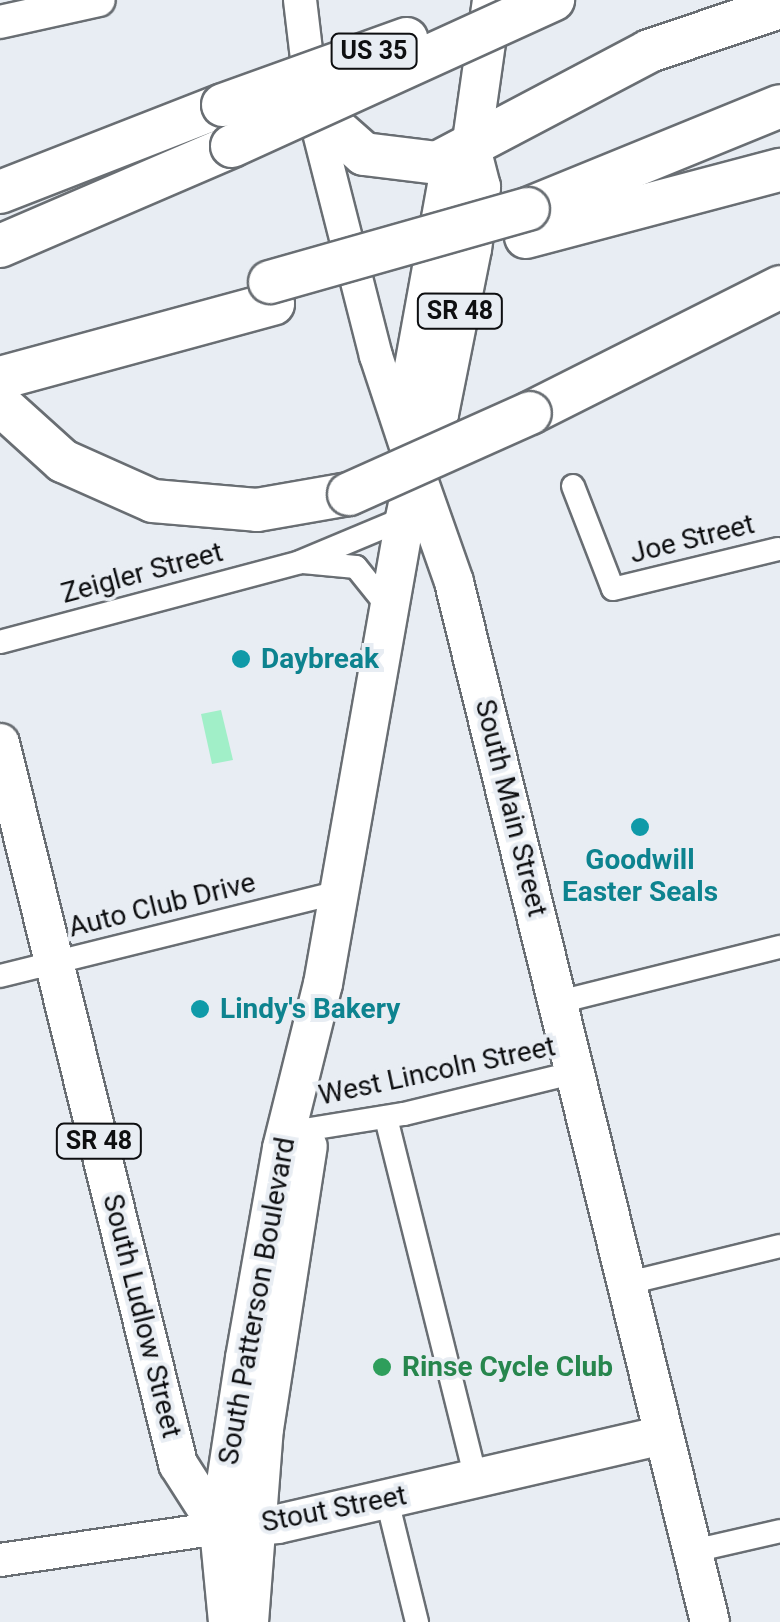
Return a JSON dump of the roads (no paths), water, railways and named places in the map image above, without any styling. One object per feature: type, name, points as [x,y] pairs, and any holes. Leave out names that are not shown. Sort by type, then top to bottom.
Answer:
[{"type":"highway","name":"US 35","points":[[0,192],[223,105],[526,0]]},
{"type":"highway","points":[[0,246],[553,0]]},
{"type":"highway","points":[[313,110],[350,148],[392,162],[437,163],[649,52],[780,7]]},
{"type":"highway","points":[[527,223],[738,122],[780,106]]},
{"type":"highway","points":[[0,378],[84,356],[271,293],[527,223],[768,173]]},
{"type":"highway","points":[[0,405],[63,461],[153,502],[248,511],[349,494],[530,413],[780,287]]},
{"type":"main road","name":"South Patterson Boulevard","points":[[228,1622],[282,1148],[323,984],[404,518],[415,471],[440,414],[472,249],[481,187],[471,148],[492,0]]},
{"type":"main road","name":"South Main Street","points":[[415,471],[454,582],[710,1622]]},
{"type":"main road","name":"South Ludlow Street","points":[[0,744],[178,1464],[236,1527]]},
{"type":"main road","name":"South Patterson Boulevard","points":[[249,1622],[236,1527],[310,1128],[323,984]]},
{"type":"main road","name":"Stout Street","points":[[236,1527],[388,1500],[664,1435]]},
{"type":"street","points":[[0,22],[99,0]]},
{"type":"street","name":"South Main Street","points":[[300,0],[313,110],[376,356],[415,471]]},
{"type":"street","name":"Joe Street","points":[[573,486],[613,589],[778,549]]},
{"type":"street","name":"Zeigler Street","points":[[0,642],[300,562],[404,518]]},
{"type":"street","name":"Zeigler Street","points":[[300,562],[356,567],[389,608]]},
{"type":"street","name":"Auto Club Drive","points":[[0,976],[339,892]]},
{"type":"street","points":[[559,1002],[780,947]]},
{"type":"street","name":"West Lincoln Street","points":[[310,1128],[386,1118],[576,1072]]},
{"type":"street","points":[[386,1118],[476,1479]]},
{"type":"street","points":[[628,1282],[780,1246]]},
{"type":"street","points":[[388,1500],[418,1622]]},
{"type":"street","name":"Stout Street","points":[[0,1560],[236,1527]]},
{"type":"street","points":[[693,1551],[780,1532]]},
{"type":"place","name":"Daybreak","points":[[241,659]]},
{"type":"place","name":"Goodwill Easter Seals","points":[[640,827]]},
{"type":"place","name":"Lindy's Bakery","points":[[200,1009]]},
{"type":"place","name":"Rinse Cycle Club","points":[[382,1367]]}]
